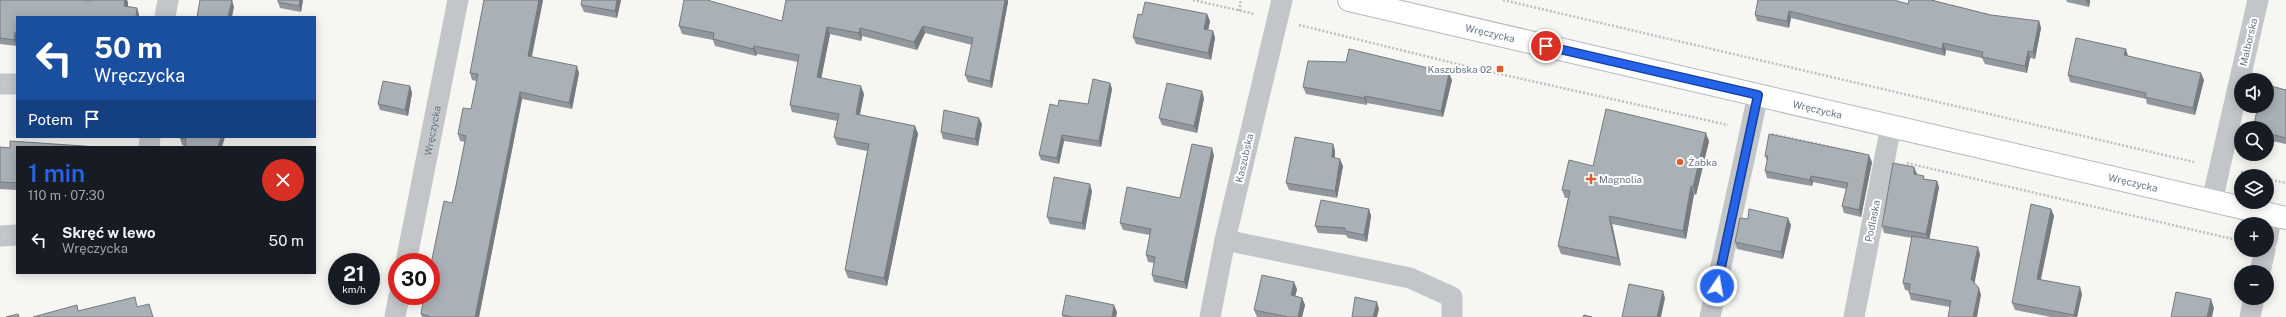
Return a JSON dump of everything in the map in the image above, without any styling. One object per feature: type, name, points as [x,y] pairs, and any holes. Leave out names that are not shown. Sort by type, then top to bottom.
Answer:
[{"type":"main road","name":"Wręczycka","points":[[1348,0],[2279,216]]},
{"type":"street","points":[[166,16],[168,0]]},
{"type":"street","name":"Wręczycka","points":[[408,253],[458,0]]},
{"type":"street","name":"Malborska","points":[[2212,201],[2258,0]]},
{"type":"street","name":"Kaszubska","points":[[1210,317],[1225,240],[1280,10]]},
{"type":"street","points":[[0,84],[16,84]]},
{"type":"street","points":[[1710,317],[1758,95]]},
{"type":"street","name":"Podlaska","points":[[1854,317],[1891,126]]},
{"type":"street","points":[[2274,226],[2279,216]]},
{"type":"street","points":[[0,236],[16,235]]},
{"type":"street","points":[[1225,240],[1410,278],[1452,297],[1452,317]]},
{"type":"street","points":[[395,317],[397,305]]},
{"type":"street","points":[[2250,317],[2253,305]]},
{"type":"path","points":[[1193,0],[1239,11],[1280,10],[1482,70],[1735,126]]},
{"type":"path","points":[[1239,11],[1241,0]]},
{"type":"path","points":[[1503,0],[2194,162]]},
{"type":"path","points":[[1766,133],[1871,156]]},
{"type":"path","points":[[1904,162],[2234,239]]},
{"type":"path","points":[[2274,180],[2286,183]]},
{"type":"building","points":[[0,0],[125,0],[124,6],[137,8],[136,16],[16,16],[16,32],[14,40],[0,38]]},
{"type":"building","points":[[200,0],[232,0],[228,16],[197,16]]},
{"type":"building","points":[[278,0],[300,0],[299,6],[278,2]]},
{"type":"building","points":[[484,0],[539,0],[528,56],[577,66],[569,103],[520,92],[475,317],[429,317],[421,314],[422,305],[440,305],[440,253],[433,253],[444,201],[452,203],[456,186],[466,136],[458,134],[463,108],[471,109],[478,74],[470,73]]},
{"type":"building","points":[[582,0],[617,0],[615,11],[581,5]]},
{"type":"building","points":[[684,0],[707,0],[782,21],[786,0],[1005,0],[990,81],[965,75],[973,38],[923,26],[914,42],[860,28],[859,33],[827,27],[817,77],[861,86],[856,114],[915,126],[884,278],[845,270],[869,144],[834,137],[839,114],[790,105],[799,55],[754,46],[753,49],[713,39],[714,33],[679,26]]},
{"type":"building","points":[[1758,0],[1894,0],[1908,4],[1909,0],[1931,0],[1991,15],[2039,21],[2033,52],[2028,51],[2025,66],[1982,57],[1983,52],[1943,43],[1942,49],[1789,11],[1787,21],[1755,15]]},
{"type":"building","points":[[1145,2],[1207,14],[1204,29],[1213,31],[1208,53],[1133,37],[1138,14],[1142,15]]},
{"type":"building","points":[[2076,38],[2126,49],[2124,55],[2201,73],[2193,108],[2145,97],[2146,93],[2068,75]]},
{"type":"building","points":[[1349,49],[1449,73],[1441,111],[1365,96],[1364,98],[1303,87],[1308,61],[1346,62]]},
{"type":"building","points":[[1093,79],[1110,83],[1099,141],[1062,135],[1057,158],[1039,155],[1050,104],[1058,106],[1059,100],[1088,104]]},
{"type":"building","points":[[383,81],[410,86],[405,110],[378,104]]},
{"type":"building","points":[[1167,83],[1202,91],[1194,126],[1159,118]]},
{"type":"building","points":[[2274,87],[2286,90],[2286,138],[2274,135],[2274,121],[2255,121],[2256,113],[2274,113]]},
{"type":"building","points":[[1606,109],[1706,133],[1693,187],[1691,186],[1683,231],[1609,216],[1618,258],[1558,246],[1570,191],[1562,190],[1569,160],[1593,166]]},
{"type":"building","points":[[944,110],[979,118],[975,139],[941,132]]},
{"type":"building","points":[[1769,134],[1869,155],[1859,210],[1842,206],[1848,183],[1811,176],[1810,180],[1765,171],[1768,156],[1765,156]]},
{"type":"building","points":[[1295,137],[1333,144],[1332,157],[1340,159],[1335,191],[1286,183]]},
{"type":"building","points":[[180,138],[221,138],[218,146],[185,146],[186,139]]},
{"type":"building","points":[[10,141],[83,146],[16,146],[16,183],[0,182],[0,147],[10,148]]},
{"type":"building","points":[[1192,144],[1212,148],[1184,282],[1152,275],[1155,257],[1146,255],[1151,229],[1120,223],[1127,187],[1180,198]]},
{"type":"building","points":[[1893,163],[1914,167],[1914,174],[1924,176],[1923,179],[1937,181],[1926,234],[1882,226]]},
{"type":"building","points":[[1054,177],[1090,184],[1082,223],[1047,217]]},
{"type":"building","points":[[1321,200],[1369,209],[1364,235],[1345,231],[1345,228],[1315,226]]},
{"type":"building","points":[[2031,204],[2051,209],[2037,279],[2080,287],[2074,315],[2012,303]]},
{"type":"building","points":[[1749,209],[1788,218],[1781,252],[1735,242],[1740,218],[1748,219]]},
{"type":"building","points":[[1912,236],[1978,247],[1971,279],[1979,288],[1973,317],[1948,317],[1951,301],[1909,293],[1910,284],[1903,283]]},
{"type":"building","points":[[1262,275],[1294,282],[1291,295],[1302,298],[1298,317],[1288,317],[1254,310]]},
{"type":"building","points":[[1629,284],[1663,291],[1657,317],[1622,317]]},
{"type":"building","points":[[2176,292],[2211,299],[2207,317],[2171,317]]},
{"type":"building","points":[[1066,295],[1114,305],[1112,317],[1073,317],[1062,315]]},
{"type":"building","points":[[135,297],[137,307],[149,304],[153,317],[33,317],[77,305],[78,311]]},
{"type":"building","points":[[1355,297],[1377,302],[1373,317],[1352,317]]},
{"type":"building","points":[[18,314],[19,317],[6,317]]},
{"type":"place","name":"Kaszubska 02","points":[[1500,69]]},
{"type":"place","name":"Żabka","points":[[1680,162]]},
{"type":"place","name":"Magnolia","points":[[1591,179]]},
{"type":"route","points":[[1546,46],[1758,95],[1717,286]]}]
